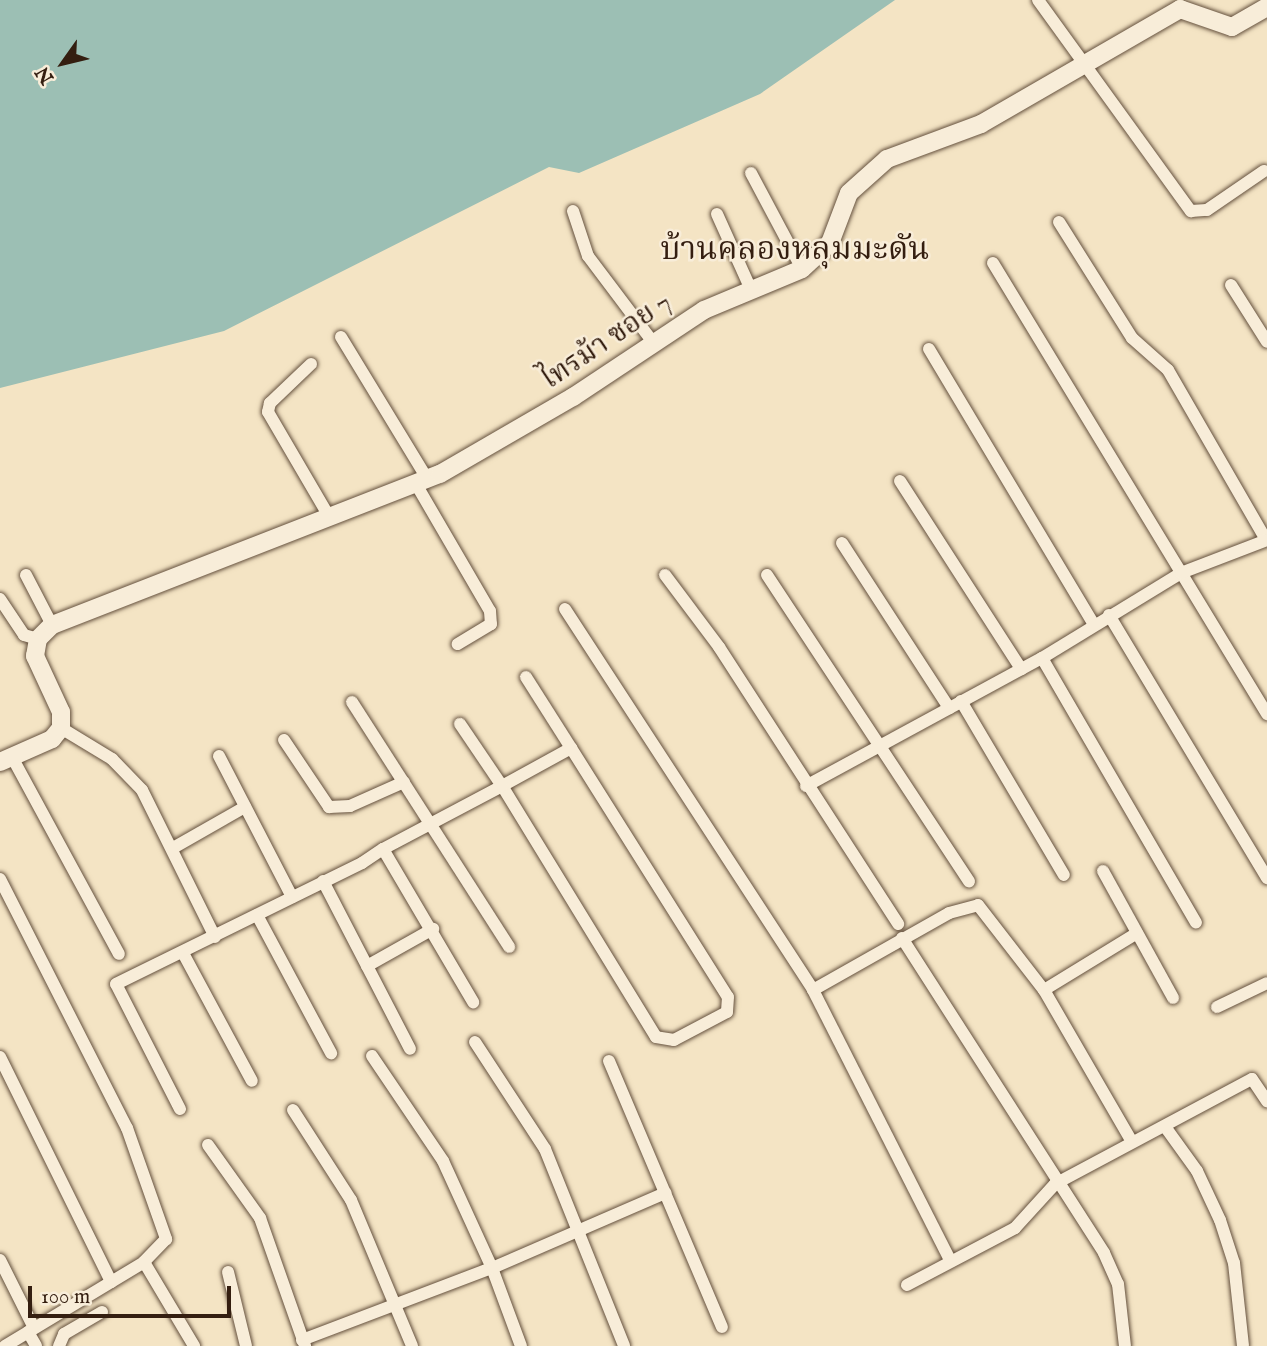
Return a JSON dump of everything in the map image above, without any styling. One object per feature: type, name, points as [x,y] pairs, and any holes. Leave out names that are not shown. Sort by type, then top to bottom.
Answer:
[{"type":"street","points":[[1038,0],[1191,211],[1207,210],[1264,171]]},
{"type":"street","name":"ไทรม้า ซอย 7","points":[[38,639],[52,625],[422,482],[562,404],[652,341],[704,310],[802,269],[830,243],[849,193],[887,159],[981,124],[1183,7],[1232,27],[1267,7]]},
{"type":"street","points":[[751,173],[802,269]]},
{"type":"street","points":[[573,211],[588,256],[652,341]]},
{"type":"street","points":[[717,214],[752,292]]},
{"type":"street","points":[[806,786],[877,744],[1042,658],[1093,624],[1181,573],[1267,540],[1168,370],[1132,338],[1059,222]]},
{"type":"street","points":[[993,263],[1267,713]]},
{"type":"street","points":[[1231,285],[1267,342]]},
{"type":"street","points":[[341,337],[422,482],[492,618],[458,644]]},
{"type":"street","points":[[929,349],[1093,624]]},
{"type":"street","points":[[311,364],[270,403],[268,412],[330,518]]},
{"type":"street","points":[[900,481],[1021,669]]},
{"type":"street","points":[[842,543],[949,708]]},
{"type":"street","points":[[26,575],[52,625]]},
{"type":"street","points":[[665,575],[719,647],[806,786],[898,924]]},
{"type":"street","points":[[767,575],[969,881]]},
{"type":"street","points":[[0,599],[24,635],[38,639],[35,656],[61,712],[61,728],[51,739],[6,759],[119,954]]},
{"type":"street","points":[[565,609],[813,990],[950,1260]]},
{"type":"street","points":[[1109,615],[1267,878]]},
{"type":"street","points":[[1042,658],[1196,923]]},
{"type":"street","points":[[460,724],[502,786],[656,1037],[674,1040],[727,1012],[728,997],[526,677]]},
{"type":"street","points":[[961,701],[1064,874]]},
{"type":"street","points":[[352,702],[509,947]]},
{"type":"street","points":[[61,728],[125,770],[148,798],[215,937]]},
{"type":"street","points":[[284,740],[329,807],[350,806],[404,782]]},
{"type":"street","points":[[180,1109],[116,984],[323,881],[571,748]]},
{"type":"street","points":[[219,756],[292,897]]},
{"type":"street","points":[[173,848],[245,807]]},
{"type":"street","points":[[383,849],[433,929],[473,1002]]},
{"type":"street","points":[[1103,872],[1173,998]]},
{"type":"street","points":[[0,878],[135,1152],[166,1238],[144,1262],[5,1346]]},
{"type":"street","points":[[323,881],[410,1049]]},
{"type":"street","points":[[813,990],[949,912],[978,905],[1044,990],[1131,1140]]},
{"type":"street","points":[[257,915],[331,1053]]},
{"type":"street","points":[[367,965],[433,929]]},
{"type":"street","points":[[1044,990],[1137,933]]},
{"type":"street","points":[[902,939],[1055,1184],[1112,1268],[1125,1346]]},
{"type":"street","points":[[183,953],[252,1081]]},
{"type":"street","points":[[1217,1007],[1267,983]]},
{"type":"street","points":[[475,1042],[545,1149],[624,1346]]},
{"type":"street","points":[[372,1056],[443,1161],[492,1268],[521,1346]]},
{"type":"street","points":[[0,1057],[111,1282]]},
{"type":"street","points":[[609,1061],[722,1327]]},
{"type":"street","points":[[907,1284],[1015,1228],[1055,1184],[1131,1140],[1166,1128],[1252,1079],[1267,1101]]},
{"type":"street","points":[[293,1110],[351,1200],[412,1346]]},
{"type":"street","points":[[1166,1128],[1197,1171],[1220,1220],[1234,1263],[1243,1346]]},
{"type":"street","points":[[208,1145],[260,1218],[303,1343],[395,1303],[492,1268],[665,1193]]},
{"type":"street","points":[[0,1260],[36,1346]]},
{"type":"street","points":[[144,1262],[194,1346]]},
{"type":"street","points":[[228,1272],[245,1345]]},
{"type":"street","points":[[59,1346],[64,1334],[102,1312]]},
{"type":"water","points":[[0,0],[895,0],[760,94],[579,173],[549,167],[224,331],[0,388]]},
{"type":"district","name":"บ้านคลองหลุมมะดัน","points":[[795,251]]}]
